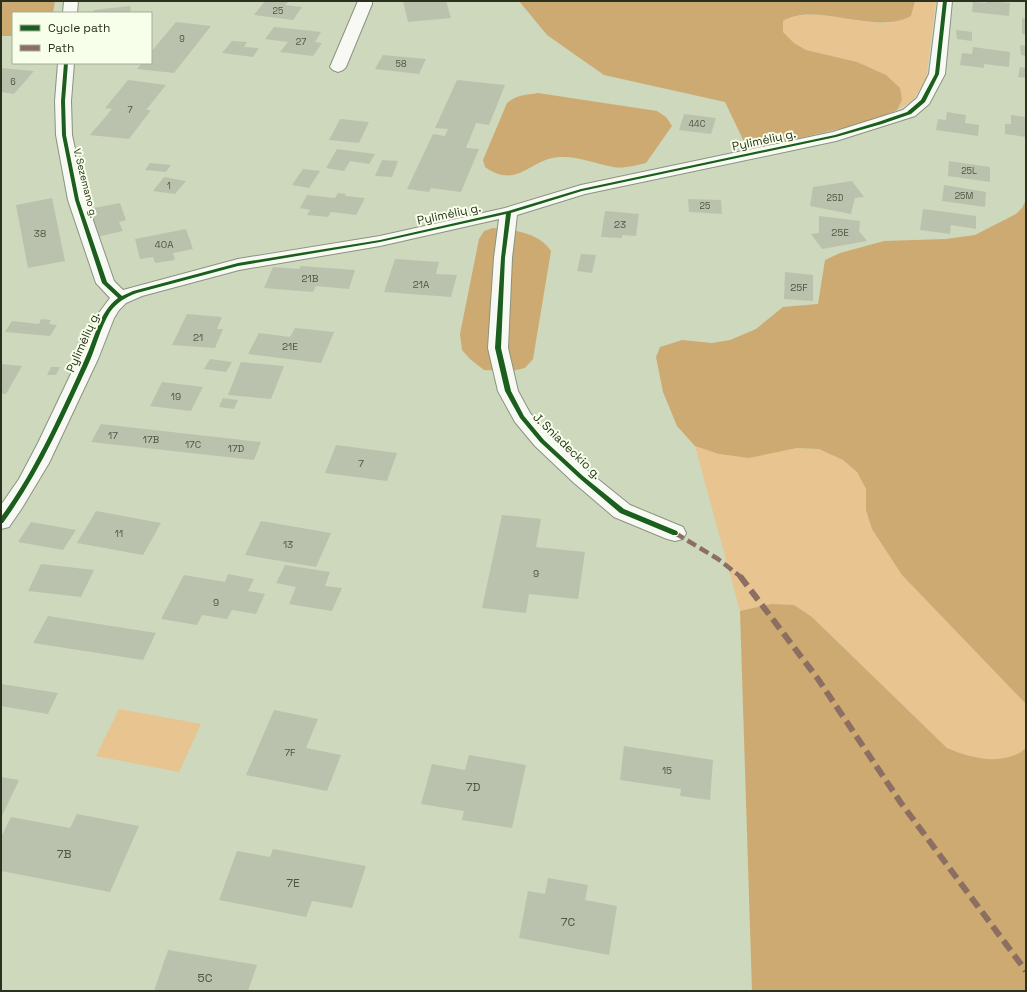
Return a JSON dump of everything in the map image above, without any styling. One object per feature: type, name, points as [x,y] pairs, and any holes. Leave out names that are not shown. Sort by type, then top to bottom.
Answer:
[{"type":"street","points":[[70,12],[71,1]]},
{"type":"street","points":[[338,67],[365,1]]},
{"type":"street","name":"Pylimėlių g.","points":[[1,521],[13,506],[45,450],[92,351],[106,314],[112,305],[121,298],[135,292],[238,265],[380,241],[509,212],[581,190],[836,136],[909,113],[923,101],[937,74],[945,1]]},
{"type":"street","name":"V. Sezemano g.","points":[[66,64],[63,101],[65,140],[77,200],[104,283],[121,298]]},
{"type":"street","name":"J. Sniadeckio g.","points":[[509,212],[503,258],[498,348],[508,391],[522,417],[542,441],[581,477],[622,511],[675,533]]},
{"type":"shaded area","points":[[1,1],[55,1],[53,12],[12,12],[12,36],[1,36]]},
{"type":"shaded area","points":[[519,1],[915,1],[911,16],[896,21],[863,21],[812,15],[797,16],[783,21],[783,32],[794,43],[806,50],[857,62],[886,75],[900,88],[902,100],[897,110],[869,122],[748,150],[725,102],[604,75],[547,35]]},
{"type":"shaded area","points":[[915,1],[936,1],[926,79],[912,101],[897,110],[902,100],[857,62],[806,50],[794,43],[783,32],[783,21],[806,15],[832,16],[884,23],[891,22],[911,16]]},
{"type":"shaded area","points":[[538,93],[657,111],[666,117],[672,126],[646,163],[634,166],[617,167],[579,159],[559,157],[549,159],[515,174],[506,175],[496,173],[485,167],[483,160],[507,103],[518,97]]},
{"type":"shaded area","points":[[1026,200],[1026,704],[902,575],[872,529],[866,510],[866,489],[857,472],[843,460],[819,449],[797,448],[749,458],[719,454],[695,446],[677,426],[663,392],[656,357],[660,347],[682,340],[712,343],[730,340],[756,329],[783,307],[818,304],[825,260],[840,253],[884,241],[946,239],[975,235],[1016,214],[1022,208]]},
{"type":"shaded area","points":[[493,228],[517,231],[533,236],[546,245],[551,251],[533,359],[525,368],[512,371],[484,370],[470,359],[462,350],[460,334],[479,239],[484,231]]},
{"type":"shaded area","points":[[695,446],[719,454],[749,458],[797,448],[819,449],[843,460],[857,472],[866,489],[866,510],[902,575],[1026,704],[1025,750],[1010,758],[993,760],[961,754],[947,748],[812,617],[771,604],[740,611]]},
{"type":"shaded area","points":[[771,604],[794,605],[812,617],[947,748],[966,755],[987,759],[998,759],[1018,754],[1026,748],[1026,991],[752,991],[740,611]]},
{"type":"shaded area","points":[[119,709],[201,724],[179,772],[96,756]]},
{"type":"building","points":[[265,1],[289,1],[285,5],[302,7],[293,20],[254,15]]},
{"type":"building","points":[[403,1],[446,1],[451,18],[408,22]]},
{"type":"building","points":[[986,1],[1010,3],[1009,16],[972,12],[973,2],[986,3]]},
{"type":"building","points":[[130,6],[131,12],[93,12],[94,10]]},
{"type":"building","points":[[1022,18],[1026,19],[1026,34],[1022,34]]},
{"type":"building","points":[[176,22],[211,26],[174,73],[137,69],[141,64],[152,64],[152,51]]},
{"type":"building","points":[[274,27],[321,32],[315,42],[322,43],[313,56],[280,52],[288,42],[265,39]]},
{"type":"building","points":[[956,30],[972,32],[972,41],[957,39]]},
{"type":"building","points":[[232,41],[247,42],[244,47],[259,48],[253,57],[222,53]]},
{"type":"building","points":[[1020,45],[1026,46],[1026,56],[1021,55]]},
{"type":"building","points":[[973,47],[1010,52],[1009,67],[984,64],[984,68],[960,65],[962,53],[972,54]]},
{"type":"building","points":[[383,55],[426,59],[419,74],[375,69]]},
{"type":"building","points":[[1020,67],[1026,68],[1026,78],[1018,77]]},
{"type":"building","points":[[1,68],[34,71],[14,94],[1,92]]},
{"type":"building","points":[[128,80],[166,85],[146,110],[151,110],[129,139],[90,135],[112,109],[105,108]]},
{"type":"building","points":[[457,80],[505,85],[489,125],[476,123],[466,148],[479,149],[461,192],[431,188],[429,192],[407,189],[433,134],[445,136],[448,129],[435,128]]},
{"type":"building","points":[[947,112],[966,115],[965,123],[979,125],[978,136],[936,130],[938,119],[946,120]]},
{"type":"building","points":[[684,114],[716,118],[711,134],[679,130]]},
{"type":"building","points":[[1011,115],[1026,117],[1026,137],[1005,134],[1005,124],[1011,124]]},
{"type":"building","points":[[340,119],[369,122],[359,143],[329,140]]},
{"type":"building","points":[[337,149],[375,154],[369,164],[350,161],[344,171],[326,168]]},
{"type":"building","points":[[382,160],[398,161],[392,177],[375,176]]},
{"type":"building","points":[[949,161],[990,167],[990,182],[948,176]]},
{"type":"building","points":[[150,163],[171,165],[166,172],[145,170]]},
{"type":"building","points":[[303,169],[320,171],[309,188],[292,185]]},
{"type":"building","points":[[164,177],[186,181],[175,194],[153,191]]},
{"type":"building","points":[[852,181],[864,197],[855,198],[851,214],[810,206],[813,187]]},
{"type":"building","points":[[944,185],[986,192],[985,207],[942,201]]},
{"type":"building","points":[[338,193],[346,194],[345,196],[365,198],[356,215],[331,212],[328,217],[307,215],[310,210],[300,208],[307,195],[335,198]]},
{"type":"building","points":[[52,198],[65,261],[28,268],[16,205]]},
{"type":"building","points":[[688,199],[721,200],[722,214],[689,212]]},
{"type":"building","points":[[120,203],[126,220],[119,222],[123,231],[97,237],[89,209]]},
{"type":"building","points":[[923,209],[976,216],[976,229],[951,225],[950,234],[920,230]]},
{"type":"building","points":[[605,211],[639,214],[636,236],[622,235],[622,238],[601,237]]},
{"type":"building","points":[[819,216],[860,221],[859,231],[867,241],[822,249],[811,234],[819,233]]},
{"type":"building","points":[[186,229],[193,249],[173,253],[175,260],[155,263],[153,257],[140,259],[135,239]]},
{"type":"building","points":[[581,254],[596,255],[592,273],[577,271]]},
{"type":"building","points":[[395,259],[439,262],[436,274],[457,275],[451,297],[384,292]]},
{"type":"building","points":[[301,266],[355,270],[349,289],[316,286],[313,292],[264,288],[273,267],[299,269]]},
{"type":"building","points":[[785,272],[813,275],[813,301],[784,299]]},
{"type":"building","points":[[187,314],[222,317],[217,329],[223,329],[215,348],[172,345]]},
{"type":"building","points":[[41,319],[51,320],[49,324],[57,325],[50,336],[5,332],[12,321],[39,324]]},
{"type":"building","points":[[295,328],[334,332],[321,363],[248,354],[259,333],[290,337]]},
{"type":"building","points":[[210,359],[232,362],[226,372],[204,369]]},
{"type":"building","points":[[241,362],[284,366],[271,399],[228,395]]},
{"type":"building","points":[[1,364],[22,366],[6,394],[1,394]]},
{"type":"building","points":[[51,367],[60,367],[56,375],[47,375]]},
{"type":"building","points":[[162,382],[203,387],[191,411],[150,406]]},
{"type":"building","points":[[223,398],[238,400],[234,409],[219,407]]},
{"type":"building","points":[[101,424],[261,442],[254,460],[91,442]]},
{"type":"building","points":[[336,445],[397,453],[387,481],[325,473]]},
{"type":"building","points":[[96,511],[161,523],[143,555],[77,543]]},
{"type":"building","points":[[502,515],[541,519],[536,547],[585,552],[578,599],[529,594],[526,613],[482,608]]},
{"type":"building","points":[[261,521],[331,533],[316,567],[245,555]]},
{"type":"building","points":[[31,522],[76,530],[63,550],[18,542]]},
{"type":"building","points":[[41,564],[94,570],[81,597],[28,591]]},
{"type":"building","points":[[285,565],[330,572],[325,586],[342,588],[332,611],[289,604],[296,587],[276,583]]},
{"type":"building","points":[[228,574],[254,579],[248,591],[265,594],[256,614],[232,610],[227,619],[202,615],[197,625],[161,619],[184,575],[225,582]]},
{"type":"building","points":[[48,616],[156,633],[143,660],[33,643]]},
{"type":"building","points":[[1,684],[58,693],[48,714],[1,706]]},
{"type":"building","points":[[274,710],[318,719],[306,748],[341,755],[327,791],[246,775]]},
{"type":"building","points":[[624,746],[713,760],[710,800],[680,796],[681,789],[620,780]]},
{"type":"building","points":[[469,755],[526,765],[512,828],[462,820],[464,811],[421,804],[432,764],[465,770]]},
{"type":"building","points":[[1,777],[19,780],[1,818]]},
{"type":"building","points":[[77,814],[139,826],[110,892],[1,871],[1,837],[11,817],[70,828]]},
{"type":"building","points":[[273,849],[366,866],[352,908],[312,901],[306,917],[219,900],[237,851],[270,857]]},
{"type":"building","points":[[548,878],[588,885],[585,900],[617,906],[609,955],[519,938],[528,891],[545,894]]},
{"type":"building","points":[[168,950],[257,965],[248,991],[154,991]]},
{"type":"marked path","points":[[675,533],[718,559],[742,578],[818,679],[901,803],[1026,971]]},
{"type":"cycle path","points":[[1,521],[15,503],[49,443],[88,359],[101,324],[112,306],[117,301],[135,292],[238,265],[380,241],[509,212],[581,190],[836,136],[909,113],[923,101],[937,74],[945,1]]},
{"type":"cycle path","points":[[66,64],[63,101],[64,135],[77,200],[105,283],[121,298]]},
{"type":"cycle path","points":[[509,212],[503,258],[498,348],[508,391],[522,417],[542,441],[581,477],[622,511],[675,533]]}]
